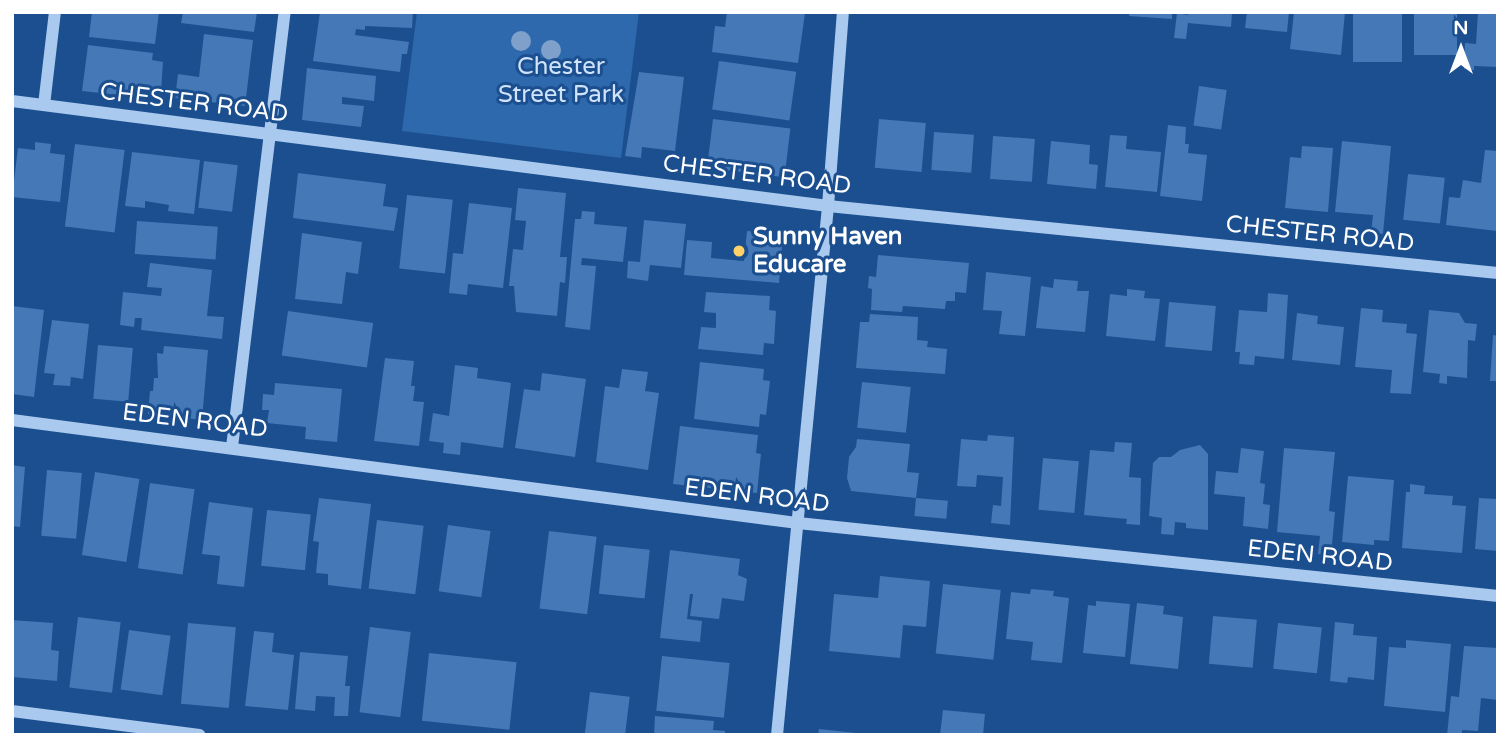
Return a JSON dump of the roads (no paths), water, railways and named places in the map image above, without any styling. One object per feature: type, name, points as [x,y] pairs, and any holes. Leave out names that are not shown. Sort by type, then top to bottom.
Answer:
[{"type":"street","points":[[44,105],[55,12]]},
{"type":"street","points":[[232,447],[285,12]]},
{"type":"street","points":[[777,735],[828,206],[843,12]]},
{"type":"street","name":"CHESTER ROAD","points":[[12,101],[828,206],[1498,273]]},
{"type":"street","name":"EDEN ROAD","points":[[12,420],[798,523],[1498,596]]},
{"type":"street","points":[[12,711],[199,735]]},
{"type":"place","name":"Sunny Haven Educare","points":[[739,251]]},
{"type":"park label","name":"Chester Street Park","points":[[561,81]]}]
